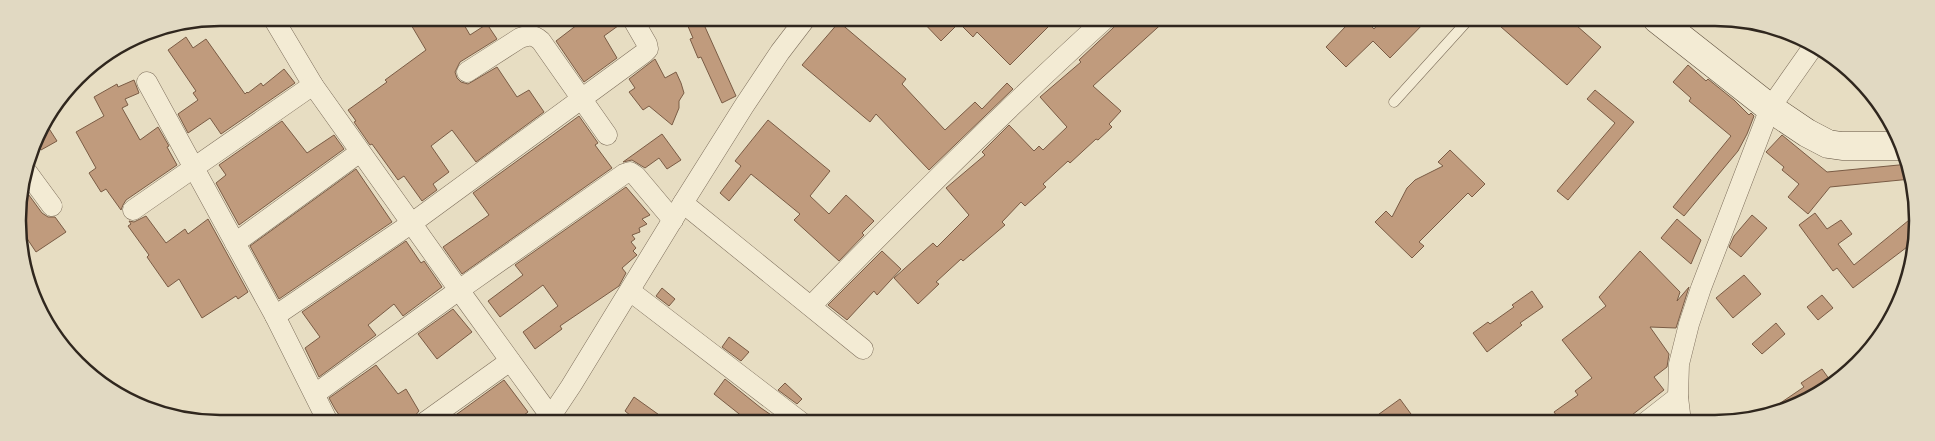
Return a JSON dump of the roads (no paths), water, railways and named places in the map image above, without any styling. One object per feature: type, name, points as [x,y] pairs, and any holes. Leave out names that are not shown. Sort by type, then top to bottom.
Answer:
[{"type":"main road","points":[[1669,26],[1770,108],[1807,133],[1828,144],[1842,146],[1894,146]]},
{"type":"street","points":[[278,26],[314,85],[360,152],[548,415]]},
{"type":"street","points":[[275,316],[412,223],[648,50],[647,44],[637,26]]},
{"type":"street","points":[[555,415],[678,211],[780,52],[800,26]]},
{"type":"street","points":[[811,306],[903,211],[1096,26]]},
{"type":"street","points":[[467,72],[520,38],[528,35],[535,36],[607,135]]},
{"type":"street","points":[[1680,415],[1678,397],[1679,364],[1689,324],[1770,108],[1810,51]]},
{"type":"street","points":[[147,82],[275,316],[325,415]]},
{"type":"street","points":[[133,210],[314,85]]},
{"type":"street","points":[[235,243],[360,152]]},
{"type":"street","points":[[315,394],[459,290],[624,174],[630,172],[678,211],[811,306],[863,349]]},
{"type":"street","points":[[31,178],[52,206]]},
{"type":"street","points":[[630,290],[792,415]]},
{"type":"street","points":[[435,415],[510,361]]},
{"type":"street","points":[[1655,415],[1678,397]]},
{"type":"lane","points":[[1394,102],[1463,26]]}]
